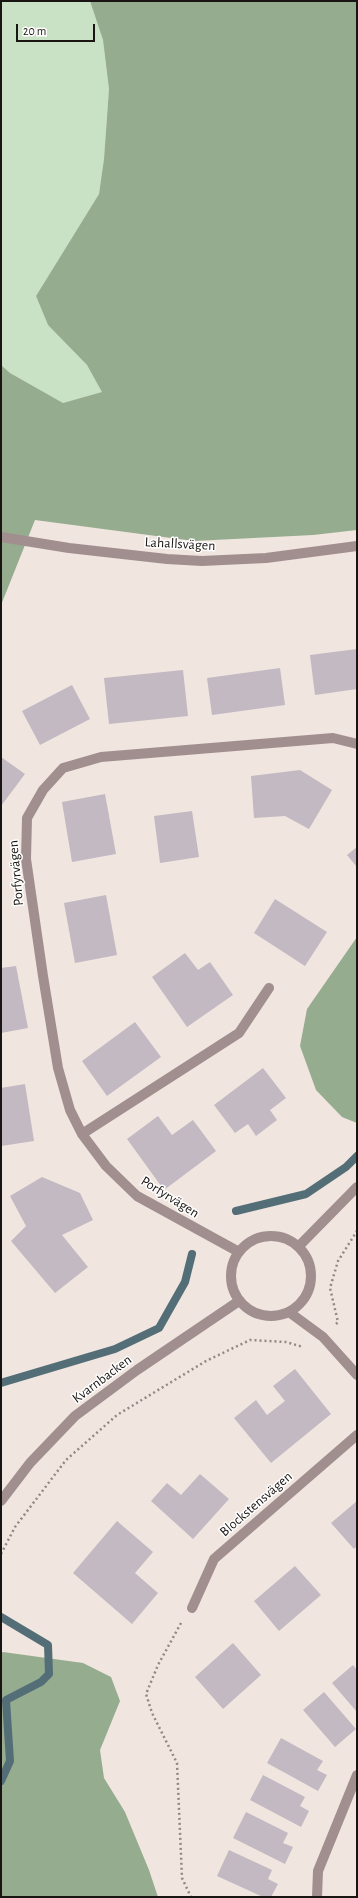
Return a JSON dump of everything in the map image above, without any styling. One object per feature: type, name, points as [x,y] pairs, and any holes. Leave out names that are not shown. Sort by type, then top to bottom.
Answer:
[{"type":"street","name":"Lahallsvägen","points":[[1,537],[69,548],[167,559],[202,561],[266,558],[357,546]]},
{"type":"street","name":"Porfyrvägen","points":[[239,1252],[137,1196],[106,1166],[82,1134],[70,1110],[58,1068],[26,859],[27,818],[43,790],[62,768],[101,757],[333,738],[357,744]]},
{"type":"street","points":[[82,1134],[239,1033],[269,988]]},
{"type":"street","points":[[299,1246],[357,1187]]},
{"type":"street","points":[[265,1237],[280,1238],[299,1246],[309,1265],[310,1283],[303,1300],[289,1312],[271,1316],[262,1316],[250,1310],[239,1301],[231,1280],[232,1265],[239,1252],[251,1242],[265,1237]]},
{"type":"street","name":"Kvarnbacken","points":[[1,1501],[30,1463],[75,1416],[137,1370],[239,1301]]},
{"type":"street","points":[[289,1312],[323,1337],[357,1375]]},
{"type":"street","name":"Blockstensvägen","points":[[192,1608],[214,1559],[357,1435]]},
{"type":"street","points":[[317,1897],[318,1871],[353,1796],[357,1775]]},
{"type":"path","points":[[1,1554],[15,1527],[66,1460],[117,1415],[206,1361],[250,1340],[286,1342],[310,1349],[338,1322],[330,1288],[338,1261],[357,1230]]},
{"type":"path","points":[[191,1897],[182,1878],[177,1763],[152,1713],[146,1694],[158,1665],[175,1631],[192,1608]]},
{"type":"green space","points":[[1,1],[90,1],[103,40],[109,89],[104,159],[99,194],[36,296],[48,325],[87,365],[103,392],[63,403],[10,373],[1,365]]},
{"type":"green space","points":[[90,1],[357,1],[357,530],[313,535],[194,541],[35,520],[1,605],[1,365],[10,373],[63,403],[102,392],[87,365],[48,325],[36,296],[99,194],[104,159],[109,89],[103,40]]},
{"type":"green space","points":[[357,937],[357,1123],[342,1117],[316,1090],[300,1046],[307,1009]]},
{"type":"green space","points":[[3,1652],[83,1663],[111,1677],[120,1701],[100,1750],[104,1778],[125,1812],[149,1870],[158,1897],[1,1897],[1,1653]]},
{"type":"building","points":[[357,649],[357,689],[315,695],[310,655]]},
{"type":"building","points":[[280,668],[285,705],[212,715],[207,678]]},
{"type":"building","points":[[183,670],[188,716],[109,724],[104,678]]},
{"type":"building","points":[[72,685],[90,719],[40,745],[22,711]]},
{"type":"building","points":[[1,757],[25,774],[1,806]]},
{"type":"building","points":[[300,770],[332,790],[309,829],[285,816],[254,818],[251,776]]},
{"type":"building","points":[[105,794],[116,854],[72,862],[62,802]]},
{"type":"building","points":[[192,811],[199,857],[160,863],[154,816]]},
{"type":"building","points":[[357,847],[357,867],[347,855]]},
{"type":"building","points":[[106,895],[117,955],[75,963],[64,903]]},
{"type":"building","points":[[275,899],[327,932],[305,966],[254,933]]},
{"type":"building","points":[[185,953],[198,970],[210,962],[233,995],[187,1027],[152,977]]},
{"type":"building","points":[[16,966],[28,1028],[1,1033],[1,968]]},
{"type":"building","points":[[135,1022],[161,1057],[107,1096],[82,1061]]},
{"type":"building","points":[[263,1068],[286,1098],[270,1110],[277,1120],[256,1136],[248,1124],[235,1133],[214,1105]]},
{"type":"building","points":[[25,1084],[34,1141],[1,1146],[1,1088]]},
{"type":"building","points":[[158,1116],[172,1135],[193,1120],[216,1151],[164,1190],[127,1139]]},
{"type":"building","points":[[42,1177],[80,1193],[93,1220],[62,1235],[88,1267],[55,1293],[11,1241],[26,1226],[10,1196]]},
{"type":"building","points":[[295,1369],[331,1414],[271,1463],[234,1418],[256,1400],[267,1415],[285,1401],[273,1386]]},
{"type":"building","points":[[200,1474],[229,1499],[193,1539],[151,1501],[167,1483],[181,1495]]},
{"type":"building","points":[[357,1501],[357,1546],[354,1549],[331,1523]]},
{"type":"building","points":[[117,1521],[153,1552],[135,1573],[158,1593],[132,1624],[73,1573]]},
{"type":"building","points":[[295,1566],[321,1595],[279,1631],[254,1601]]},
{"type":"building","points":[[233,1643],[261,1675],[223,1709],[195,1677]]},
{"type":"building","points":[[353,1665],[357,1670],[357,1712],[332,1683]]},
{"type":"building","points":[[324,1692],[356,1729],[335,1747],[303,1710]]},
{"type":"building","points":[[281,1738],[323,1761],[317,1770],[327,1775],[318,1791],[267,1763]]},
{"type":"building","points":[[263,1775],[305,1797],[300,1806],[309,1811],[301,1827],[250,1800]]},
{"type":"building","points":[[246,1812],[288,1833],[283,1843],[293,1847],[285,1864],[233,1838]]},
{"type":"building","points":[[229,1850],[272,1870],[268,1879],[278,1884],[271,1897],[263,1897],[217,1876]]},
{"type":"waterway","points":[[236,1211],[306,1194],[346,1167],[357,1156]]},
{"type":"waterway","points":[[1,1383],[115,1349],[159,1328],[185,1282],[192,1254]]},
{"type":"waterway","points":[[1,1617],[48,1645],[49,1674],[41,1682],[6,1700],[10,1761],[1,1781]]}]
